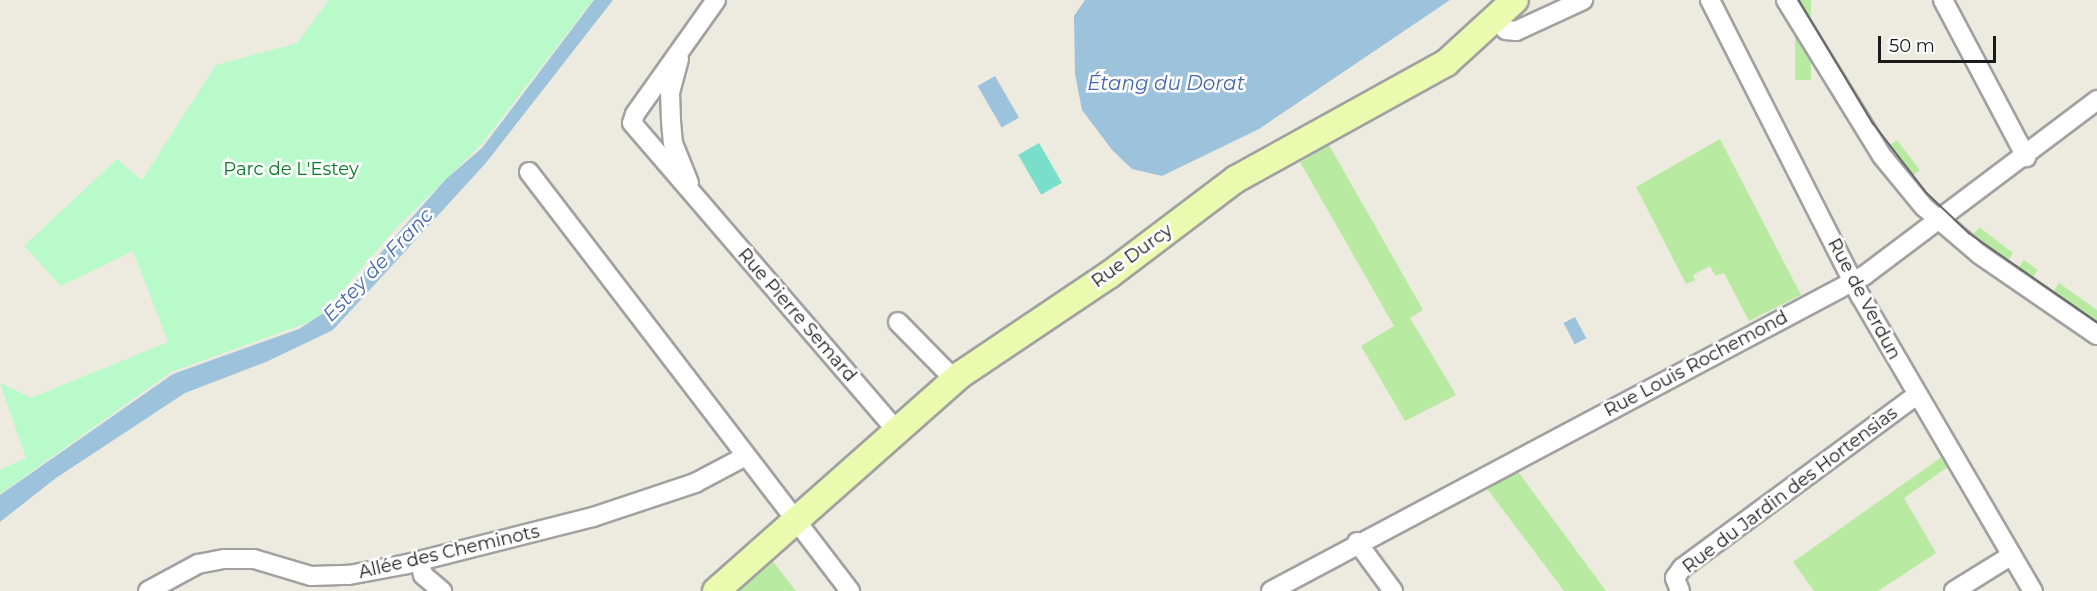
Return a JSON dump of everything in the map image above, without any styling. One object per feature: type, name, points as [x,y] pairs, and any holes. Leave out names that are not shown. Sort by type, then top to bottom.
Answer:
[{"type":"street","name":"Rue Pierre Semard","points":[[716,0],[682,45],[635,114],[632,123],[897,430]]},
{"type":"street","name":"Rue Durcy","points":[[716,591],[897,430],[955,380],[999,347],[1109,275],[1212,194],[1446,63],[1496,20],[1515,0]]},
{"type":"street","points":[[1496,20],[1506,30],[1516,31],[1583,0]]},
{"type":"street","name":"Rue de Verdun","points":[[1710,0],[1853,282],[2033,591]]},
{"type":"street","points":[[1786,0],[1882,156],[1938,221],[1979,254],[2097,335]]},
{"type":"street","points":[[1943,0],[2026,157]]},
{"type":"street","name":"Rue Pierre Semard","points":[[682,45],[670,92],[671,121],[676,151],[696,198]]},
{"type":"street","name":"Rue Louis Rochemond","points":[[1271,591],[1357,542],[1853,282],[2026,157],[2097,100]]},
{"type":"street","points":[[530,172],[850,591]]},
{"type":"street","points":[[898,322],[955,380]]},
{"type":"street","name":"Rue du Jardin des Hortensias","points":[[1680,591],[1675,578],[1682,568],[1917,395]]},
{"type":"street","name":"Allée des Cheminots","points":[[148,591],[198,564],[224,559],[254,559],[311,576],[349,575],[420,561],[593,517],[695,483],[736,464],[746,456]]},
{"type":"street","points":[[1357,542],[1393,591]]},
{"type":"street","points":[[1954,591],[2012,555]]},
{"type":"street","points":[[420,561],[423,575],[442,591]]},
{"type":"green space","name":"Parc de L'Estey","points":[[329,0],[593,0],[480,146],[396,228],[324,312],[312,321],[171,372],[0,494],[0,470],[26,458],[0,383],[31,398],[168,342],[133,251],[61,286],[24,246],[117,159],[142,180],[216,65],[297,43]]},
{"type":"green space","points":[[1795,0],[1811,0],[1811,80],[1795,80]]},
{"type":"green space","points":[[1720,139],[1801,295],[1749,321],[1724,273],[1715,276],[1710,266],[1693,275],[1695,280],[1686,284],[1636,187]]},
{"type":"green space","points":[[1897,140],[1920,170],[1909,179],[1886,148]]},
{"type":"green space","points":[[1329,145],[1423,310],[1410,318],[1456,395],[1405,421],[1361,346],[1394,326],[1300,162]]},
{"type":"green space","points":[[1979,227],[2013,253],[2006,264],[1970,239]]},
{"type":"green space","points":[[2024,260],[2038,270],[2030,281],[2016,271]]},
{"type":"green space","points":[[2059,283],[2097,310],[2097,327],[2051,295]]},
{"type":"green space","points":[[1943,456],[1949,466],[1904,498],[1936,553],[1878,591],[1814,591],[1793,562]]},
{"type":"green space","points":[[1516,469],[1606,591],[1564,591],[1485,486]]},
{"type":"green space","points":[[771,559],[796,591],[736,591]]},
{"type":"shaded area","points":[[1039,143],[1062,183],[1041,195],[1018,155]]},
{"type":"water","name":"Estey de Franc","points":[[594,0],[613,0],[485,164],[333,330],[266,362],[185,393],[56,478],[0,522],[0,495],[173,374],[299,329],[333,307],[446,179],[482,148]]},
{"type":"water","name":"Étang du Dorat","points":[[1085,0],[1450,0],[1259,129],[1162,176],[1132,169],[1113,151],[1082,110],[1075,74],[1074,16]]},
{"type":"water","points":[[995,76],[1019,118],[1002,128],[978,86]]},
{"type":"water","points":[[1575,317],[1586,338],[1575,344],[1564,323]]},
{"type":"tram line","points":[[1799,0],[1873,123],[1927,193],[1969,233],[2097,322]]}]
